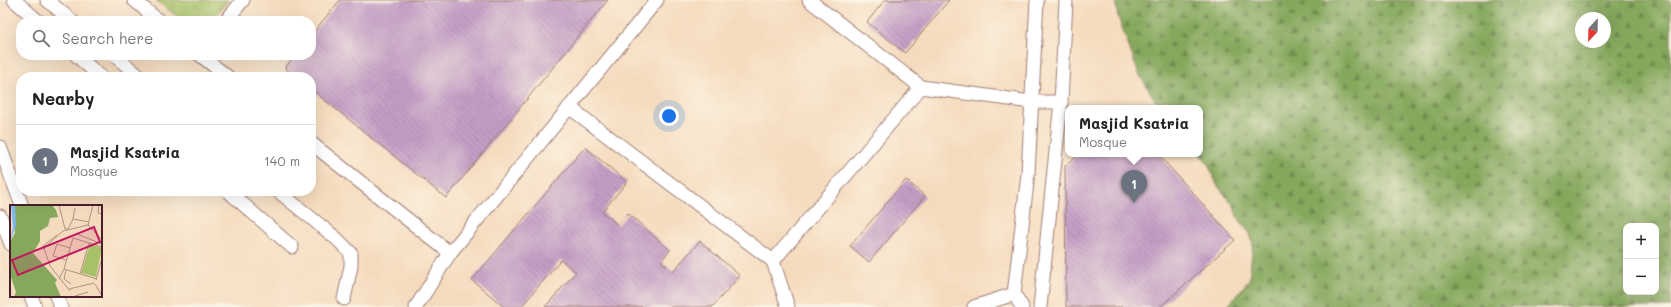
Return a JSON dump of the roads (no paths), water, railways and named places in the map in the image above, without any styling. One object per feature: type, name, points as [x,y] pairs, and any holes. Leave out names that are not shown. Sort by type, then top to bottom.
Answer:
[{"type":"lane","points":[[14,0],[32,16]]},
{"type":"lane","points":[[47,0],[66,16]]},
{"type":"lane","points":[[134,0],[153,16]]},
{"type":"lane","points":[[230,16],[243,0]]},
{"type":"lane","points":[[416,307],[450,253],[657,0]]},
{"type":"lane","points":[[809,0],[921,87],[1031,102],[1060,102]]},
{"type":"lane","points":[[1022,307],[1014,294],[1028,174],[1037,0]]},
{"type":"lane","points":[[1040,307],[1060,102],[1066,0]]},
{"type":"lane","points":[[81,60],[95,72]]},
{"type":"lane","points":[[120,60],[134,72]]},
{"type":"lane","points":[[206,60],[222,72]]},
{"type":"lane","points":[[772,260],[921,87]]},
{"type":"lane","points":[[569,107],[772,260],[788,307]]},
{"type":"lane","points":[[0,147],[16,190]]},
{"type":"lane","points":[[316,147],[450,253]]},
{"type":"lane","points":[[234,196],[292,247]]},
{"type":"lane","points":[[284,196],[337,239],[351,254],[351,266],[344,299]]},
{"type":"lane","points":[[0,216],[10,241]]},
{"type":"lane","points":[[974,307],[1014,294]]},
{"type":"lane","points":[[31,297],[35,307]]},
{"type":"lane","points":[[56,297],[61,307]]},
{"type":"place","name":"Masjid Ksatria","points":[[1134,203]]}]
